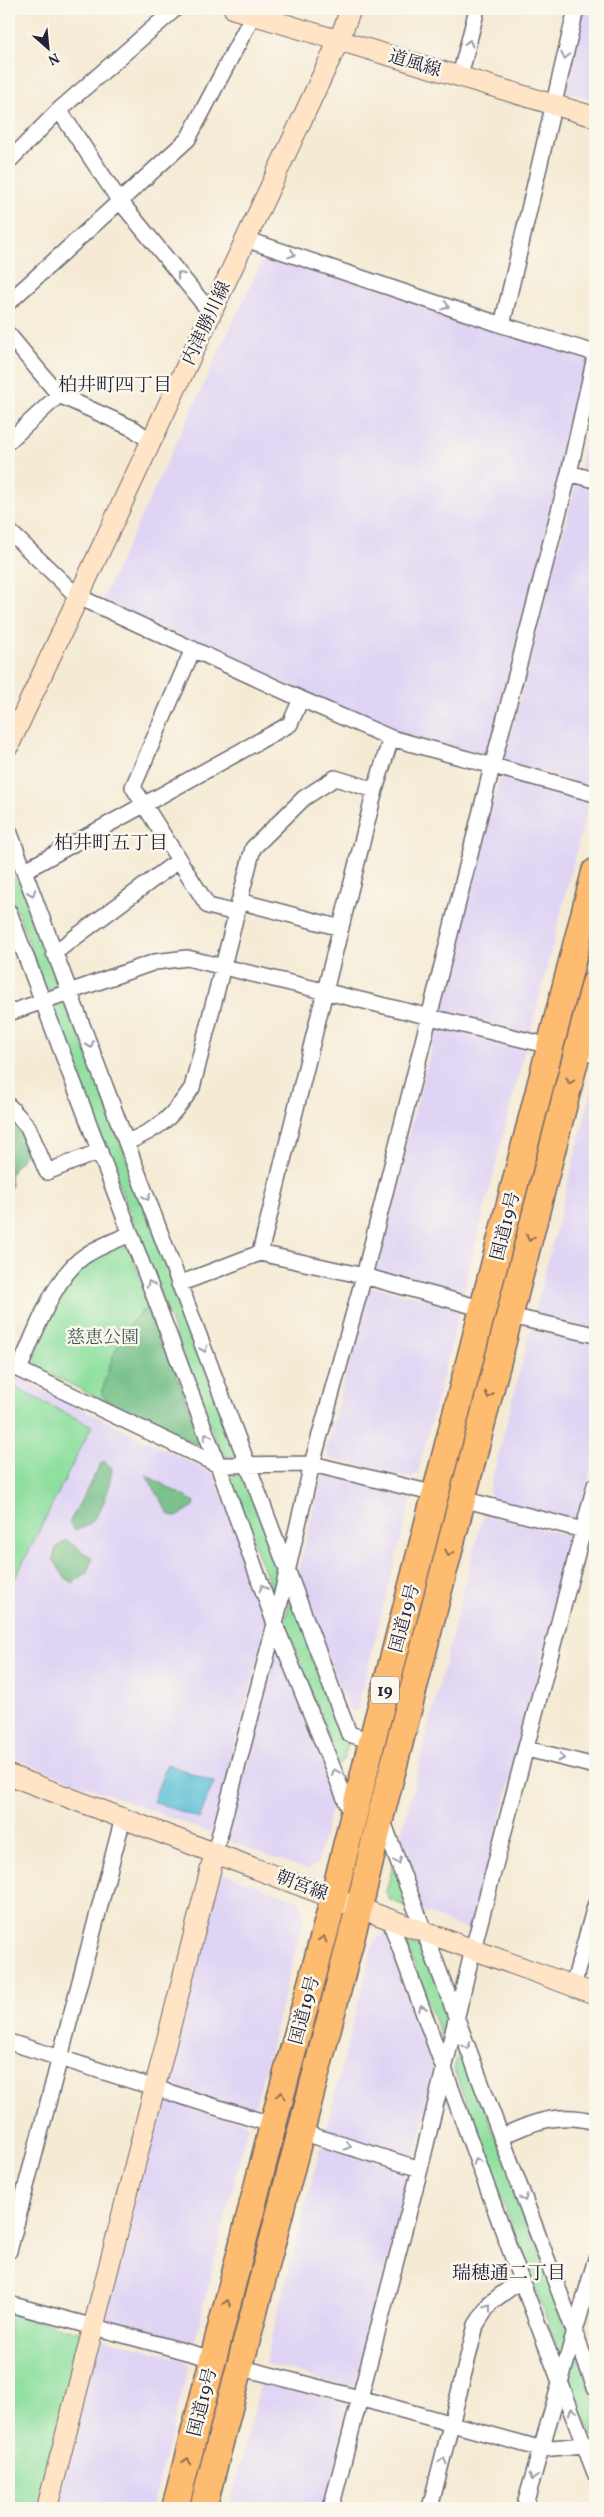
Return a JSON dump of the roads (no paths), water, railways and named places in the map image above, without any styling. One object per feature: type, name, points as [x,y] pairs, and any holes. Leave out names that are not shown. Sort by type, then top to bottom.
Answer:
[{"type":"highway","name":"国道19号","points":[[175,2508],[273,2125],[334,1897],[372,1741],[595,872]]},
{"type":"highway","name":"国道19号","points":[[203,2508],[510,1316],[586,1053],[595,982]]},
{"type":"street","points":[[9,161],[59,110],[175,9]]},
{"type":"street","name":"内津勝川線","points":[[9,745],[352,9]]},
{"type":"street","points":[[460,76],[477,9]]},
{"type":"street","points":[[502,325],[576,9]]},
{"type":"street","points":[[9,302],[188,139],[244,12]]},
{"type":"street","name":"道風線","points":[[244,12],[595,117]]},
{"type":"street","points":[[59,110],[119,200],[212,312]]},
{"type":"street","points":[[245,239],[502,325],[595,353]]},
{"type":"street","points":[[9,334],[59,395],[134,429],[150,440]]},
{"type":"street","points":[[47,2508],[275,1624],[312,1464],[364,1276],[428,1017],[569,473],[595,358]]},
{"type":"street","points":[[9,441],[59,395]]},
{"type":"street","points":[[569,473],[595,480]]},
{"type":"street","points":[[9,531],[77,596],[301,699],[390,738],[595,794]]},
{"type":"street","points":[[193,650],[133,788],[208,906],[238,907],[341,928]]},
{"type":"street","points":[[24,871],[290,724],[301,699]]},
{"type":"street","points":[[260,1253],[375,790],[390,738]]},
{"type":"street","points":[[127,1142],[152,1132],[174,1114],[192,1088],[253,848],[304,798],[335,778],[375,790]]},
{"type":"street","points":[[9,831],[54,953],[63,994],[127,1142],[349,1734],[372,1741]]},
{"type":"street","points":[[54,953],[179,860]]},
{"type":"street","points":[[9,912],[218,1465],[275,1624],[353,1818]]},
{"type":"street","points":[[9,1013],[155,962],[187,958],[550,1046]]},
{"type":"street","points":[[9,1106],[28,1127],[47,1172],[100,1151]]},
{"type":"street","points":[[131,1234],[85,1256],[71,1268],[51,1299],[14,1367],[218,1465],[312,1464],[436,1494]]},
{"type":"street","points":[[179,1284],[260,1253],[364,1276],[484,1309]]},
{"type":"street","points":[[510,1316],[595,1335]]},
{"type":"street","points":[[331,2508],[420,2169],[473,1949],[527,1749],[590,1532],[595,1485]]},
{"type":"street","points":[[462,1499],[590,1532]]},
{"type":"street","points":[[527,1749],[595,1766]]},
{"type":"street","name":"朝宮線","points":[[9,1775],[359,1908],[595,1994]]},
{"type":"street","points":[[381,1815],[595,2387]]},
{"type":"street","points":[[9,2251],[123,1818]]},
{"type":"street","points":[[573,1986],[595,1906]]},
{"type":"street","points":[[389,1918],[521,2280],[561,2382],[590,2444],[595,2473]]},
{"type":"street","points":[[9,2042],[273,2125]]},
{"type":"street","points":[[501,2137],[524,2126],[550,2118],[570,2116],[595,2122]]},
{"type":"street","points":[[301,2132],[420,2169]]},
{"type":"street","points":[[524,2508],[575,2333],[590,2298],[595,2262]]},
{"type":"street","points":[[430,2508],[453,2425],[476,2325],[490,2303],[521,2280]]},
{"type":"street","points":[[9,2304],[213,2359]]},
{"type":"street","points":[[239,2367],[360,2398],[542,2449],[590,2444]]},
{"type":"water","points":[[167,1764],[214,1782],[199,1819],[153,1801]]},
{"type":"district","name":"柏井町四丁目","points":[[115,384]]},
{"type":"district","name":"柏井町五丁目","points":[[111,842]]},
{"type":"district","name":"瑞穂通二丁目","points":[[509,2272]]},
{"type":"park label","name":"慈恵公園","points":[[103,1337]]}]
